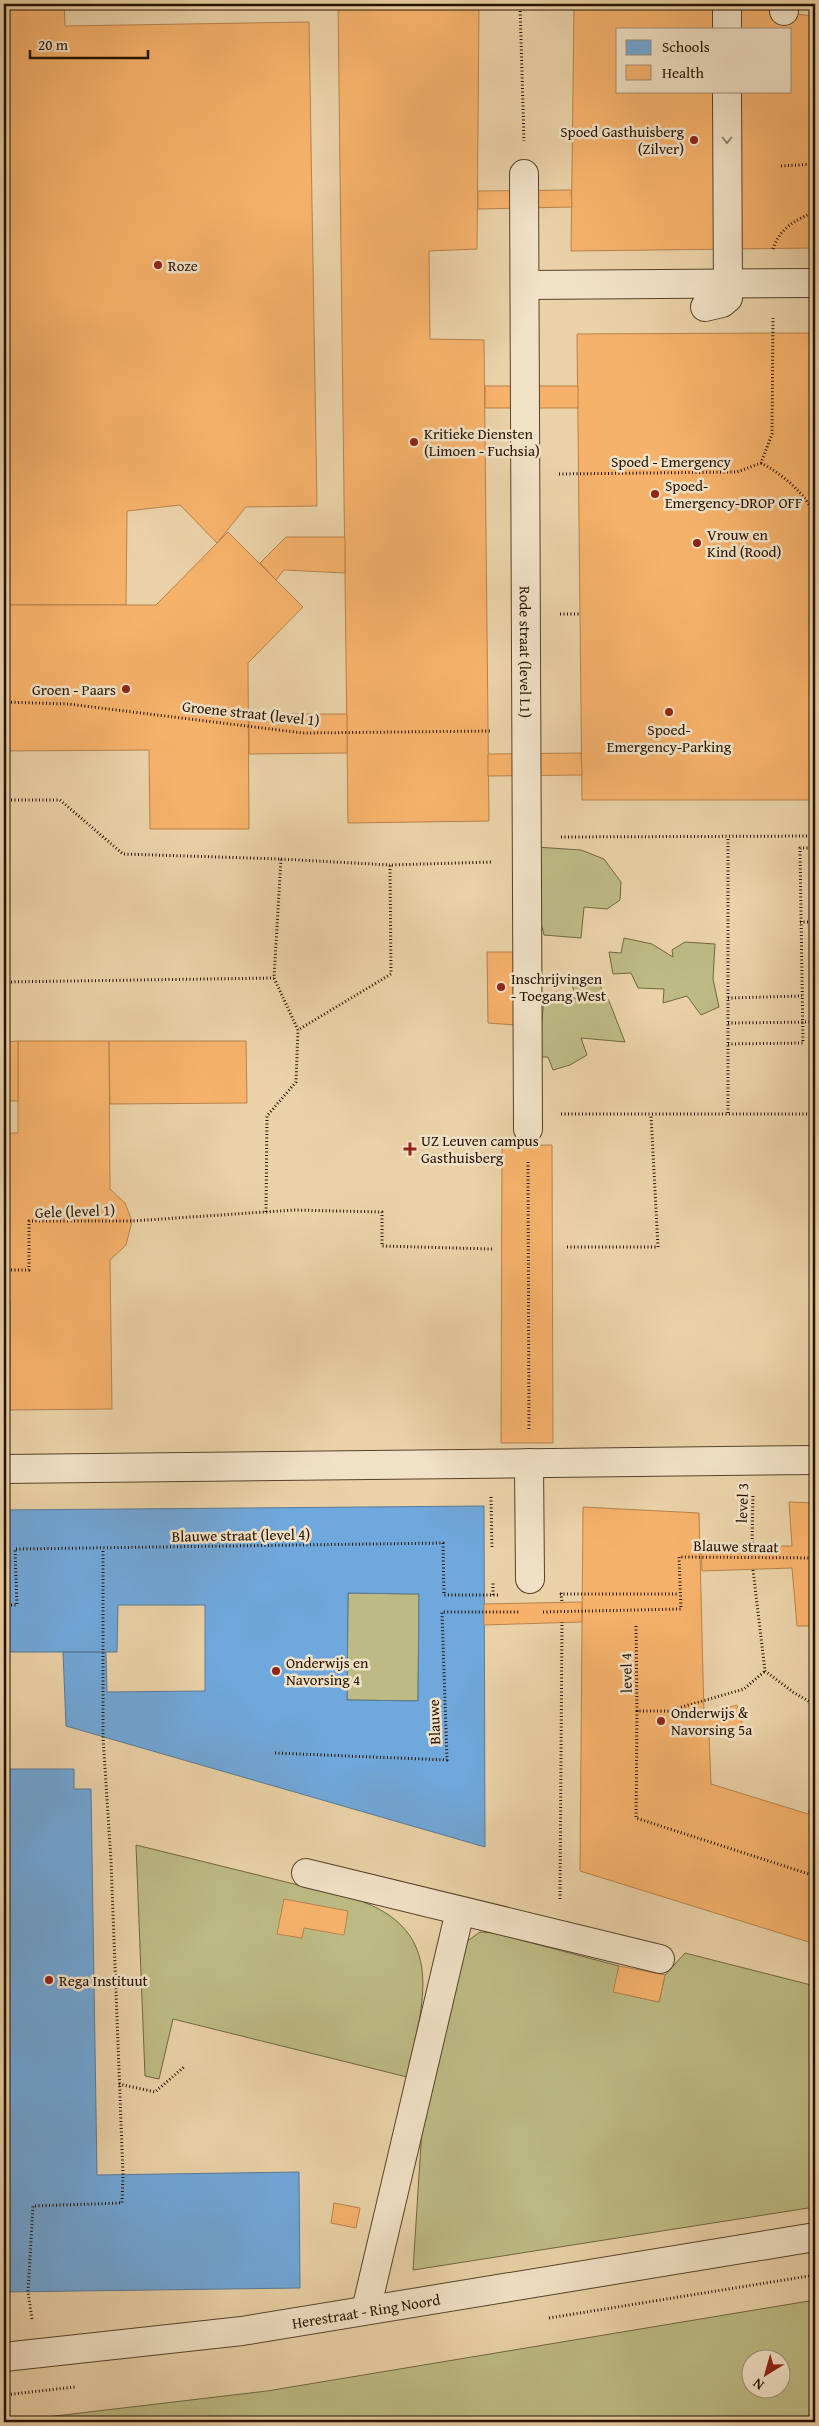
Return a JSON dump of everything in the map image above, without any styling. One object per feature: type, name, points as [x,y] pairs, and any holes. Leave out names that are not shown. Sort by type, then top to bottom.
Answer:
[{"type":"street","points":[[727,4],[727,28]]},
{"type":"street","points":[[705,307],[722,304],[728,298],[727,92]]},
{"type":"street","name":"Rode straat (level L1)","points":[[524,174],[528,1122]]},
{"type":"street","points":[[525,285],[815,283]]},
{"type":"street","points":[[4,1469],[815,1460]]},
{"type":"street","points":[[529,1463],[530,1579]]},
{"type":"street","points":[[306,1873],[660,1959]]},
{"type":"street","points":[[366,2310],[460,1911]]},
{"type":"street","name":"Herestraat - Ring Noord","points":[[4,2357],[242,2331],[815,2237]]},
{"type":"path","points":[[520,4],[524,174]]},
{"type":"path","points":[[781,166],[815,164]]},
{"type":"path","points":[[773,258],[777,236],[791,224],[815,212]]},
{"type":"path","points":[[773,315],[772,434],[761,463],[774,469],[793,487],[813,511],[815,517]]},
{"type":"path","name":"Spoed - Emergency","points":[[550,474],[737,472],[761,463]]},
{"type":"path","name":"Groene straat (level 1)","points":[[4,702],[68,704],[303,733],[526,729]]},
{"type":"path","points":[[4,800],[60,800],[123,854],[390,864],[527,849],[728,837],[815,836]]},
{"type":"path","points":[[728,837],[728,1112]]},
{"type":"path","points":[[728,1044],[803,1043],[800,848],[815,848]]},
{"type":"path","points":[[281,859],[274,978],[298,1030],[296,1082],[267,1116],[266,1212],[294,1210],[382,1212],[382,1246],[492,1249]]},
{"type":"path","points":[[298,1030],[391,974],[390,864]]},
{"type":"path","points":[[800,922],[815,922]]},
{"type":"path","points":[[4,982],[274,978]]},
{"type":"path","points":[[728,998],[802,996]]},
{"type":"path","points":[[728,1022],[815,1022]]},
{"type":"path","points":[[529,1463],[528,1122],[651,1114],[728,1112],[815,1114]]},
{"type":"path","points":[[567,1247],[658,1247],[651,1114]]},
{"type":"path","name":"Gele (level 1)","points":[[4,1270],[29,1270],[29,1221],[132,1221],[266,1212]]},
{"type":"path","name":"level 3","points":[[752,1546],[755,1461]]},
{"type":"path","name":"Blauwe straat (level 4)","points":[[4,1605],[17,1605],[15,1549],[443,1544],[444,1595],[494,1595]]},
{"type":"path","points":[[37,2354],[28,2292],[33,2206],[122,2203],[111,1861],[103,1737],[103,1548]]},
{"type":"path","name":"Blauwe straat","points":[[580,1610],[681,1609],[679,1557],[815,1558]]},
{"type":"path","points":[[754,1570],[765,1671],[793,1692],[815,1705]]},
{"type":"path","points":[[494,1588],[494,1595],[503,1595]]},
{"type":"path","points":[[552,1594],[680,1594]]},
{"type":"path","name":"Blauwe","points":[[275,1753],[447,1760],[442,1612],[484,1613]]},
{"type":"path","points":[[560,1935],[562,1622]]},
{"type":"path","name":"level 4","points":[[636,1626],[637,1711],[668,1711],[744,1689],[765,1671]]},
{"type":"path","points":[[637,1711],[636,1818],[815,1876]]},
{"type":"path","points":[[118,2084],[155,2092],[184,2067]]},
{"type":"shaded area","points":[[536,847],[581,850],[604,859],[621,882],[620,900],[607,909],[584,907],[581,938],[544,935],[541,923]]},
{"type":"shaded area","points":[[624,938],[652,944],[673,957],[672,950],[685,942],[715,944],[713,979],[719,1007],[701,1015],[687,996],[663,1003],[664,989],[638,988],[631,973],[613,974],[609,952],[621,953]]},
{"type":"shaded area","points":[[577,978],[597,981],[609,1001],[625,1042],[581,1038],[587,1055],[570,1065],[553,1070],[548,1057],[538,1057],[544,1000],[556,992],[577,999],[572,985]]},
{"type":"shaded area","points":[[348,1593],[419,1594],[418,1701],[347,1700]]},
{"type":"shaded area","points":[[136,1845],[355,1899],[385,1913],[405,1929],[417,1949],[422,1972],[419,2022],[407,2077],[173,2019],[159,2079],[145,2076]]},
{"type":"shaded area","points":[[480,1932],[494,1933],[619,1966],[614,1992],[659,2002],[665,1975],[685,1953],[815,1986],[815,2207],[413,2270],[422,2128],[466,1942]]},
{"type":"shaded area","points":[[815,2300],[815,2422],[4,2422],[267,2391]]},
{"type":"building: Schools","name":"Onderwijs en Navorsing 4","points":[[484,1506],[485,1847],[66,1726],[63,1652],[4,1652],[4,1510]],"holes":[[[348,1593],[419,1594],[418,1701],[347,1700]],[[118,1605],[205,1605],[205,1691],[107,1692],[106,1652],[117,1652]]]},
{"type":"building: Schools","name":"Rega Instituut","points":[[4,1769],[74,1769],[74,1789],[91,1789],[97,2175],[299,2172],[300,2288],[4,2292]]},
{"type":"building: Health","name":"Roze","points":[[4,4],[64,4],[65,26],[309,22],[317,506],[246,507],[217,543],[180,505],[127,511],[126,605],[4,605]]},
{"type":"building: Health","name":"Kritieke Diensten (Limoen - Fuchsia)","points":[[338,4],[479,4],[477,249],[429,251],[430,339],[484,340],[489,821],[348,823]]},
{"type":"building: Health","name":"Spoed Gasthuisberg (Zilver)","points":[[574,4],[744,4],[815,17],[815,248],[571,251]]},
{"type":"building: Health","points":[[571,190],[572,207],[478,209],[478,191]]},
{"type":"building: Health","name":"Vrouw en Kind (Rood)","points":[[815,333],[815,800],[582,800],[577,334]]},
{"type":"building: Health","points":[[485,386],[578,386],[578,408],[485,408]]},
{"type":"building: Health","name":"Groen - Paars","points":[[228,532],[303,607],[248,663],[249,829],[150,829],[149,750],[4,751],[4,605],[156,605]]},
{"type":"building: Health","points":[[286,537],[345,537],[345,573],[284,570],[276,580],[260,563]]},
{"type":"building: Health","points":[[249,714],[347,714],[347,753],[249,754]]},
{"type":"building: Health","points":[[581,753],[582,775],[488,776],[488,754]]},
{"type":"building: Health","name":"Inschrijvingen - Toegang West","points":[[487,952],[513,952],[515,1025],[488,1023]]},
{"type":"building: Health","points":[[18,1041],[109,1041],[110,1189],[125,1203],[132,1221],[126,1245],[110,1260],[112,1409],[10,1410],[10,1299],[4,1299],[4,1133],[18,1133]]},
{"type":"building: Health","points":[[18,1041],[18,1101],[4,1101],[4,1042]]},
{"type":"building: Health","points":[[109,1041],[246,1041],[247,1103],[110,1104]]},
{"type":"building: Health","points":[[552,1145],[553,1443],[501,1443],[502,1146]]},
{"type":"building: Health","points":[[789,1502],[815,1503],[815,1626],[797,1626],[792,1568],[702,1571],[701,1547],[792,1546]]},
{"type":"building: Health","name":"Onderwijs & Navorsing 5a","points":[[583,1507],[699,1513],[704,1715],[737,1705],[743,1726],[709,1734],[711,1784],[808,1814],[815,1790],[815,1944],[580,1871]]},
{"type":"building: Health","points":[[582,1602],[582,1622],[484,1625],[484,1604]]},
{"type":"building: Health","points":[[284,1899],[348,1911],[344,1935],[304,1928],[302,1938],[277,1934]]},
{"type":"building: Health","points":[[619,1966],[665,1975],[659,2002],[613,1992]]},
{"type":"building: Health","points":[[334,2203],[360,2208],[356,2228],[331,2223]]},
{"type":"place","name":"Spoed Gasthuisberg (Zilver)","points":[[694,140]]},
{"type":"place","name":"Roze","points":[[158,265]]},
{"type":"place","name":"Kritieke Diensten (Limoen - Fuchsia)","points":[[414,442]]},
{"type":"place","name":"Spoed- Emergency-DROP OFF","points":[[655,494]]},
{"type":"place","name":"Vrouw en Kind (Rood)","points":[[697,543]]},
{"type":"place","name":"Groen - Paars","points":[[126,689]]},
{"type":"place","name":"Spoed- Emergency-Parking","points":[[669,712]]},
{"type":"place","name":"Inschrijvingen - Toegang West","points":[[501,987]]},
{"type":"place","name":"UZ Leuven campus Gasthuisberg","points":[[410,1149]]},
{"type":"place","name":"Onderwijs en Navorsing 4","points":[[276,1671]]},
{"type":"place","name":"Onderwijs & Navorsing 5a","points":[[661,1721]]},
{"type":"place","name":"Rega Instituut","points":[[49,1980]]}]
